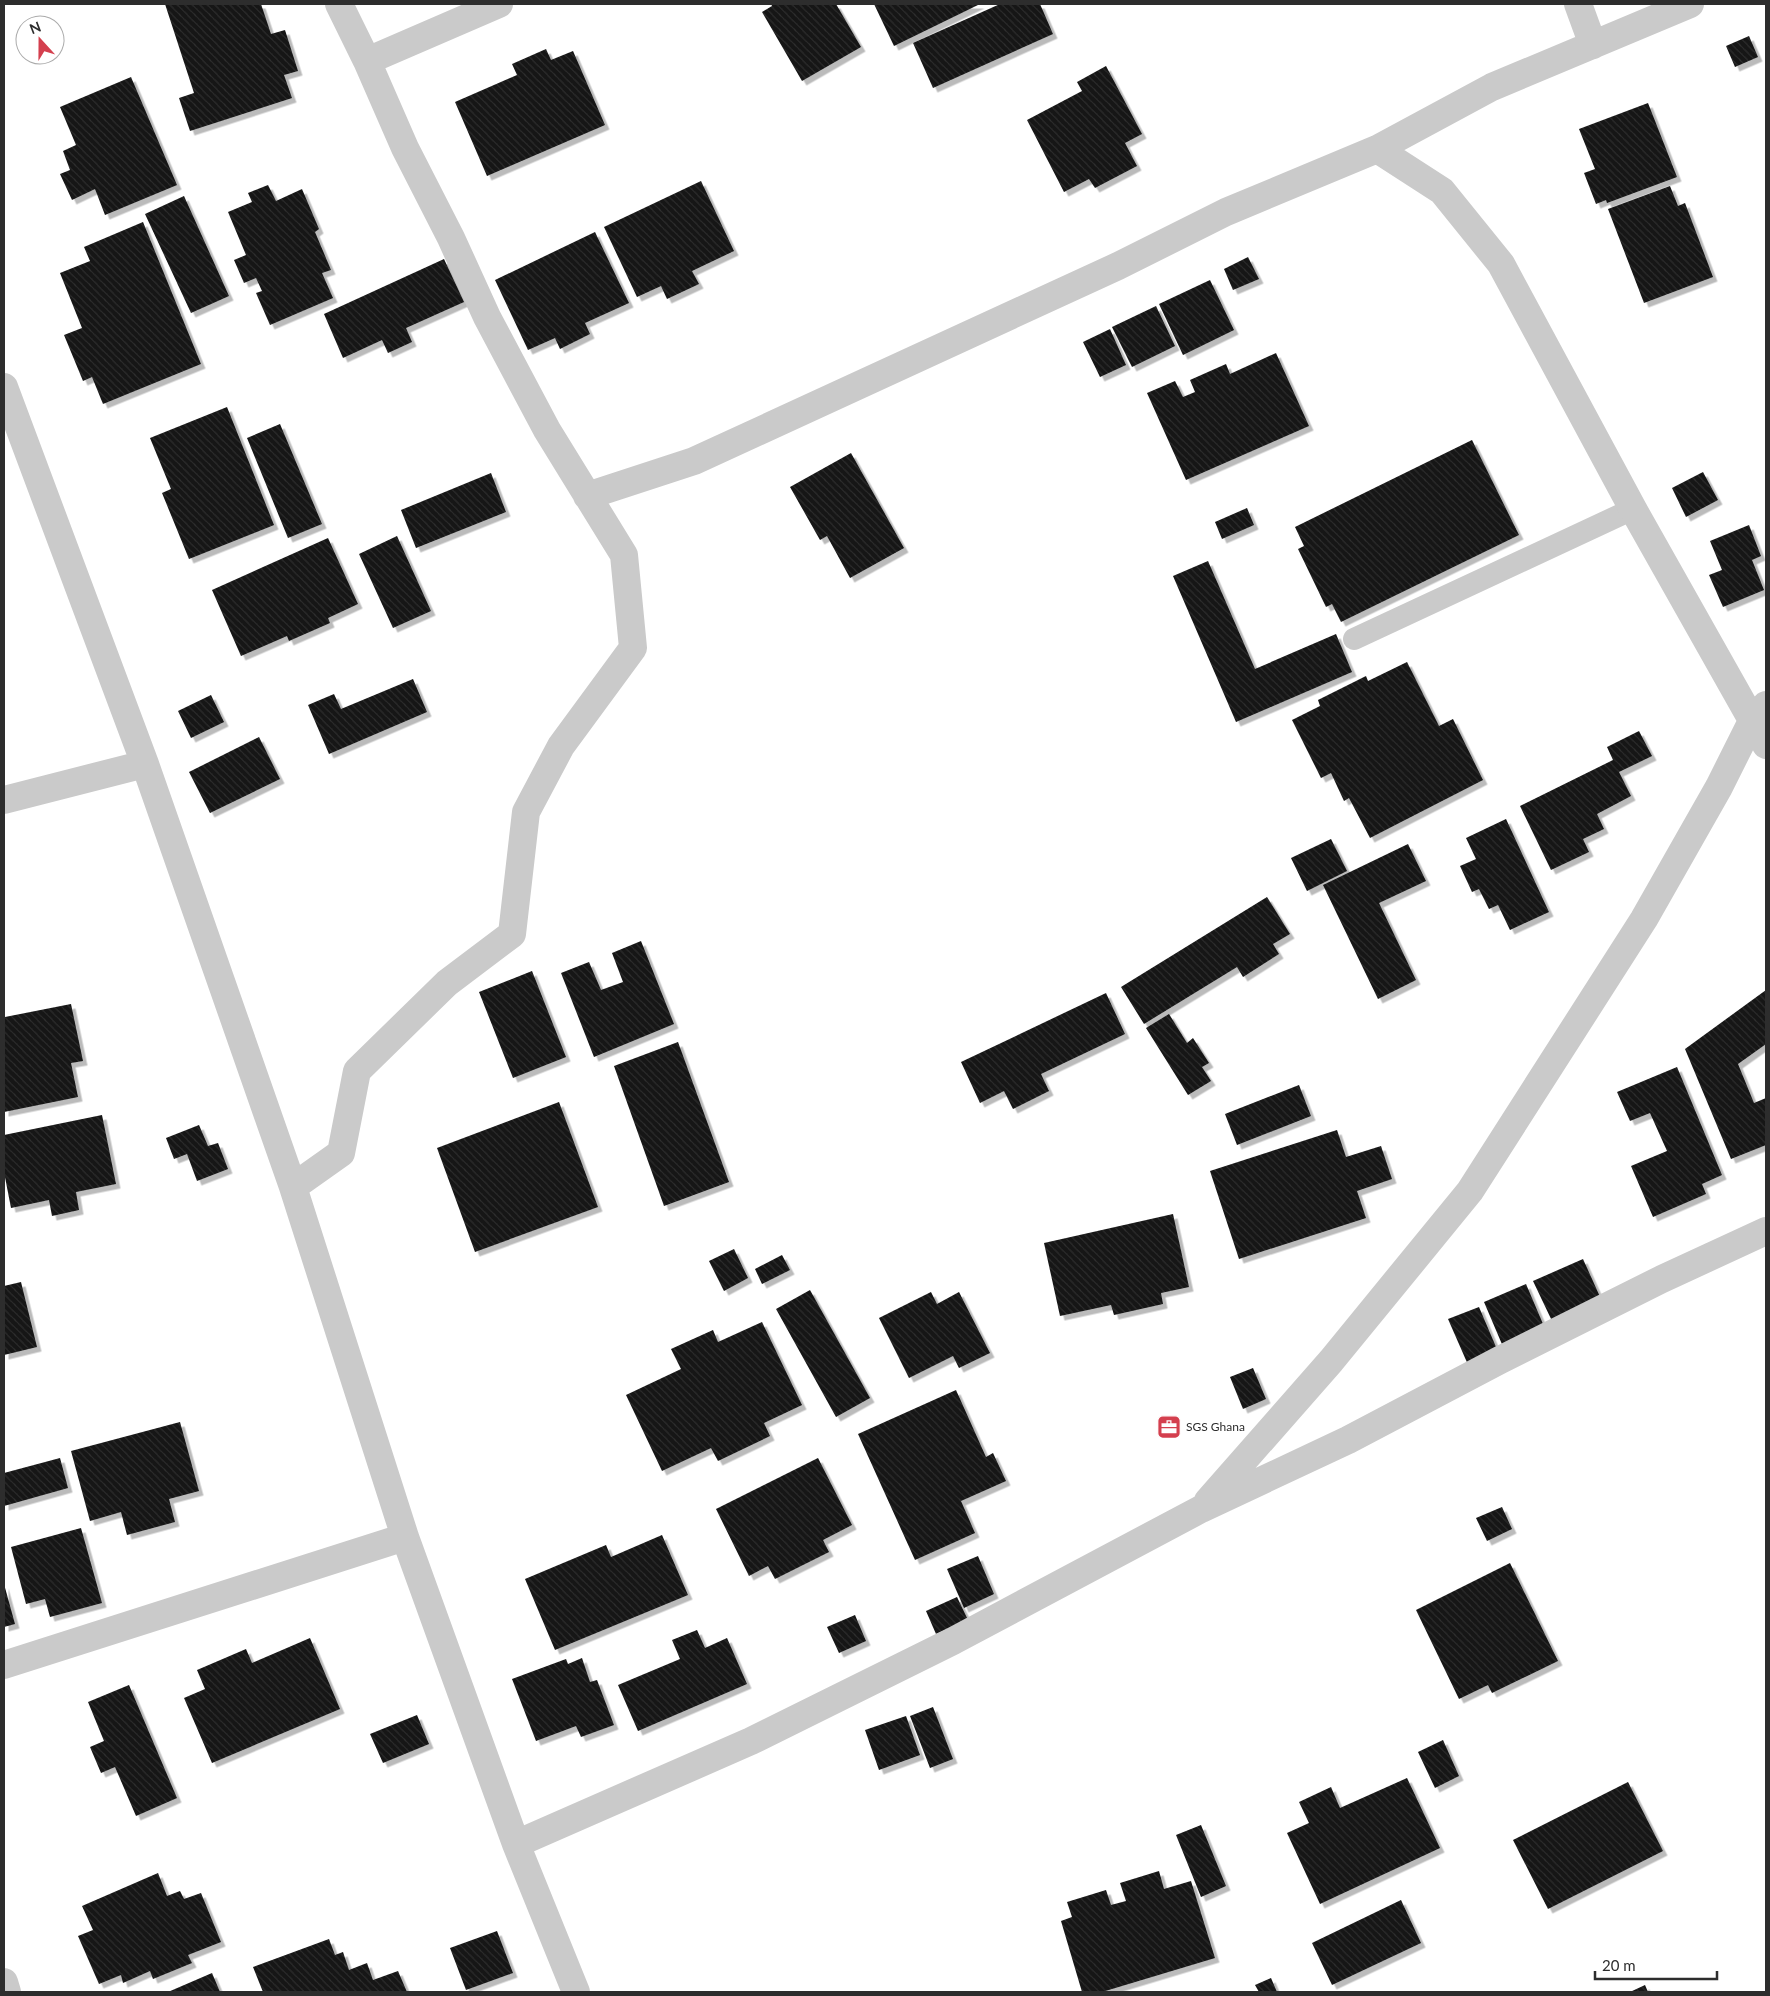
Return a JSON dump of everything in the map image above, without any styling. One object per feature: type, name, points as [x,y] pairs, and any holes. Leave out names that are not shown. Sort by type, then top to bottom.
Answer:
[{"type":"street","points":[[293,1187],[340,1152],[357,1071],[447,983],[512,934],[526,812],[561,746],[633,648],[624,556],[547,430],[487,317],[451,238],[405,148],[367,61],[338,4]]},
{"type":"street","points":[[367,61],[499,4]]},
{"type":"street","points":[[1578,4],[1593,45]]},
{"type":"street","points":[[587,496],[694,460],[1118,266],[1226,212],[1377,148],[1492,87],[1690,4]]},
{"type":"street","points":[[1377,148],[1442,191],[1501,264],[1633,509],[1759,713],[1766,745]]},
{"type":"street","points":[[4,387],[145,764],[293,1187],[405,1537],[516,1844],[576,1992]]},
{"type":"street","points":[[1201,1509],[1331,1361],[1470,1191],[1644,919],[1759,713]]},
{"type":"street","points":[[4,800],[145,764]]},
{"type":"street","points":[[516,1844],[760,1737],[953,1641],[1201,1509],[1348,1440],[1500,1360],[1662,1279],[1766,1231]]},
{"type":"street","points":[[4,1665],[405,1537]]},
{"type":"street","points":[[4,1982],[7,1992]]},
{"type":"lane","points":[[1354,639],[1633,509]]},
{"type":"building","points":[[165,4],[261,4],[271,34],[285,30],[298,71],[284,75],[292,98],[190,131],[179,98],[194,93]]},
{"type":"building","points":[[771,4],[836,4],[861,47],[802,81],[762,12],[772,6]]},
{"type":"building","points":[[874,4],[980,4],[894,46]]},
{"type":"building","points":[[1000,4],[1040,4],[1053,34],[933,88],[913,43]]},
{"type":"building","points":[[1749,36],[1758,57],[1735,67],[1726,46]]},
{"type":"building","points":[[546,49],[551,60],[573,51],[605,125],[487,176],[455,102],[517,75],[512,64]]},
{"type":"building","points":[[1106,66],[1142,134],[1125,143],[1137,166],[1095,188],[1089,179],[1064,192],[1027,120],[1082,91],[1077,82]]},
{"type":"building","points":[[131,77],[177,185],[105,215],[95,189],[72,200],[60,174],[70,170],[63,151],[76,145],[60,107]]},
{"type":"building","points":[[1648,103],[1677,177],[1607,203],[1606,200],[1596,204],[1584,173],[1595,169],[1579,129]]},
{"type":"building","points":[[701,181],[734,251],[692,271],[699,284],[667,299],[661,286],[637,297],[604,227]]},
{"type":"building","points":[[268,185],[276,201],[302,189],[319,229],[315,232],[331,270],[322,273],[333,298],[270,325],[256,293],[262,291],[256,278],[244,283],[234,260],[246,255],[228,212],[252,202],[248,193]]},
{"type":"building","points":[[1670,186],[1678,206],[1685,203],[1713,277],[1644,303],[1608,209]]},
{"type":"building","points":[[184,196],[229,296],[191,313],[145,214]]},
{"type":"building","points":[[143,222],[201,364],[103,404],[92,377],[83,381],[64,335],[82,328],[60,273],[90,261],[84,247]]},
{"type":"building","points":[[595,232],[629,303],[585,323],[590,334],[560,349],[555,338],[528,350],[495,280]]},
{"type":"building","points":[[1248,257],[1259,279],[1233,290],[1224,269]]},
{"type":"building","points":[[444,259],[464,302],[406,328],[412,342],[388,353],[382,340],[343,358],[324,314]]},
{"type":"building","points":[[1210,280],[1234,330],[1183,355],[1159,304]]},
{"type":"building","points":[[1156,306],[1175,346],[1132,367],[1112,327]]},
{"type":"building","points":[[1110,329],[1126,365],[1100,377],[1083,342]]},
{"type":"building","points":[[1276,353],[1309,426],[1186,480],[1147,393],[1175,381],[1183,397],[1195,392],[1190,380],[1226,364],[1230,374]]},
{"type":"building","points":[[227,407],[274,525],[189,559],[162,493],[171,489],[150,438]]},
{"type":"building","points":[[280,424],[322,524],[288,538],[247,438]]},
{"type":"building","points":[[1472,440],[1519,535],[1341,622],[1332,604],[1326,607],[1298,549],[1304,546],[1295,527]]},
{"type":"building","points":[[851,453],[904,548],[850,578],[827,536],[820,540],[790,487]]},
{"type":"building","points":[[1703,472],[1718,500],[1686,517],[1672,488]]},
{"type":"building","points":[[491,473],[506,512],[416,548],[401,510]]},
{"type":"building","points":[[1247,508],[1254,525],[1222,539],[1215,522]]},
{"type":"building","points":[[1749,525],[1761,556],[1752,560],[1764,590],[1723,607],[1709,575],[1722,570],[1710,541]]},
{"type":"building","points":[[397,536],[431,611],[393,628],[359,554]]},
{"type":"building","points":[[328,538],[358,604],[328,618],[330,623],[289,641],[287,636],[241,656],[212,590]]},
{"type":"building","points":[[1208,561],[1255,669],[1336,634],[1352,672],[1236,722],[1173,576]]},
{"type":"building","points":[[1407,662],[1439,726],[1453,719],[1483,780],[1370,838],[1349,798],[1344,801],[1331,773],[1321,778],[1292,720],[1320,706],[1318,700],[1366,676],[1368,681]]},
{"type":"building","points":[[413,679],[427,712],[329,754],[308,705],[334,694],[341,709]]},
{"type":"building","points":[[211,695],[224,722],[191,738],[178,711]]},
{"type":"building","points":[[1639,731],[1652,756],[1619,772],[1631,796],[1597,814],[1604,829],[1583,839],[1589,852],[1551,870],[1520,806],[1613,760],[1607,747]]},
{"type":"building","points":[[259,737],[280,779],[210,813],[189,772]]},
{"type":"building","points":[[1506,819],[1549,912],[1510,930],[1498,905],[1489,909],[1479,889],[1472,892],[1460,866],[1476,859],[1466,838]]},
{"type":"building","points":[[1331,839],[1347,871],[1307,891],[1291,858]]},
{"type":"building","points":[[1408,844],[1426,881],[1379,903],[1416,980],[1378,999],[1323,885]]},
{"type":"building","points":[[1267,897],[1290,934],[1273,944],[1279,954],[1243,977],[1237,967],[1144,1024],[1121,987]]},
{"type":"building","points":[[641,941],[674,1024],[594,1057],[561,973],[589,962],[601,990],[623,982],[612,953]]},
{"type":"building","points":[[532,971],[566,1057],[513,1078],[479,992]]},
{"type":"building","points":[[1766,990],[1766,1044],[1738,1064],[1754,1103],[1766,1098],[1766,1145],[1731,1159],[1685,1049]]},
{"type":"building","points":[[1106,993],[1125,1034],[1041,1074],[1049,1091],[1013,1109],[1004,1091],[980,1103],[961,1062]]},
{"type":"building","points":[[71,1004],[83,1061],[71,1063],[78,1097],[4,1112],[4,1014],[5,1017]]},
{"type":"building","points":[[1169,1014],[1187,1043],[1193,1038],[1209,1063],[1202,1067],[1211,1081],[1188,1095],[1146,1028]]},
{"type":"building","points":[[678,1042],[729,1182],[664,1206],[614,1066]]},
{"type":"building","points":[[1677,1067],[1722,1175],[1702,1184],[1706,1194],[1653,1217],[1631,1166],[1667,1151],[1650,1113],[1630,1121],[1617,1092]]},
{"type":"building","points":[[1299,1085],[1311,1116],[1237,1145],[1225,1114]]},
{"type":"building","points":[[559,1102],[598,1207],[475,1252],[437,1148]]},
{"type":"building","points":[[102,1115],[116,1184],[76,1192],[79,1210],[52,1216],[49,1200],[11,1208],[4,1172],[4,1135]]},
{"type":"building","points":[[199,1125],[208,1146],[218,1143],[228,1169],[197,1181],[187,1154],[174,1159],[166,1138]]},
{"type":"building","points":[[1337,1130],[1346,1157],[1381,1146],[1392,1179],[1357,1191],[1366,1218],[1239,1259],[1210,1171]]},
{"type":"building","points":[[1173,1214],[1189,1287],[1161,1293],[1163,1304],[1114,1315],[1111,1305],[1060,1316],[1044,1243]]},
{"type":"building","points":[[734,1249],[748,1278],[724,1291],[709,1261]]},
{"type":"building","points":[[782,1255],[790,1270],[762,1284],[755,1269]]},
{"type":"building","points":[[1583,1259],[1601,1299],[1552,1321],[1533,1281]]},
{"type":"building","points":[[21,1282],[37,1347],[4,1355],[4,1286]]},
{"type":"building","points":[[1526,1284],[1546,1331],[1504,1349],[1484,1302]]},
{"type":"building","points":[[810,1290],[870,1398],[836,1417],[776,1309]]},
{"type":"building","points":[[931,1292],[937,1304],[959,1292],[990,1353],[959,1368],[953,1356],[909,1378],[879,1318]]},
{"type":"building","points":[[1479,1307],[1499,1354],[1469,1367],[1448,1319]]},
{"type":"building","points":[[762,1322],[802,1405],[764,1423],[770,1436],[718,1461],[711,1448],[662,1471],[626,1395],[681,1369],[671,1349],[713,1330],[718,1342]]},
{"type":"building","points":[[1253,1368],[1266,1399],[1243,1409],[1230,1377]]},
{"type":"building","points":[[956,1390],[986,1457],[993,1453],[1006,1481],[961,1501],[975,1533],[915,1560],[858,1434]]},
{"type":"building","points":[[180,1422],[199,1491],[169,1499],[175,1522],[127,1535],[121,1512],[90,1521],[71,1451]]},
{"type":"building","points":[[60,1458],[68,1488],[4,1506],[4,1473]]},
{"type":"building","points":[[818,1458],[852,1525],[823,1540],[829,1552],[775,1579],[768,1566],[749,1576],[716,1509]]},
{"type":"building","points":[[1502,1507],[1512,1529],[1487,1541],[1476,1518]]},
{"type":"building","points":[[81,1528],[102,1603],[50,1617],[45,1599],[26,1604],[11,1547]]},
{"type":"building","points":[[662,1535],[688,1595],[555,1650],[525,1579],[606,1545],[611,1557]]},
{"type":"building","points":[[978,1556],[994,1594],[964,1608],[947,1569]]},
{"type":"building","points":[[1510,1563],[1558,1661],[1492,1693],[1488,1685],[1459,1699],[1416,1610]]},
{"type":"building","points":[[4,1584],[15,1624],[4,1627]]},
{"type":"building","points":[[957,1597],[968,1620],[936,1634],[926,1611]]},
{"type":"building","points":[[855,1615],[866,1641],[839,1653],[827,1627]]},
{"type":"building","points":[[697,1630],[705,1648],[727,1638],[747,1684],[638,1731],[618,1685],[680,1659],[672,1640]]},
{"type":"building","points":[[310,1638],[340,1709],[212,1763],[184,1698],[205,1689],[197,1670],[246,1649],[252,1663]]},
{"type":"building","points":[[582,1658],[590,1682],[597,1680],[614,1725],[581,1737],[576,1726],[536,1741],[512,1679],[566,1659],[568,1664]]},
{"type":"building","points":[[129,1685],[177,1798],[136,1816],[115,1767],[101,1773],[90,1747],[104,1741],[88,1702]]},
{"type":"building","points":[[933,1707],[953,1759],[930,1768],[910,1716]]},
{"type":"building","points":[[417,1715],[429,1744],[383,1763],[370,1734]]},
{"type":"building","points":[[906,1716],[920,1755],[879,1770],[865,1730]]},
{"type":"building","points":[[1443,1740],[1459,1776],[1435,1788],[1418,1752]]},
{"type":"building","points":[[1407,1778],[1440,1848],[1320,1904],[1287,1833],[1309,1823],[1299,1802],[1331,1787],[1340,1808]]},
{"type":"building","points":[[1628,1782],[1663,1851],[1548,1909],[1513,1840]]},
{"type":"building","points":[[1201,1825],[1226,1886],[1201,1897],[1176,1835]]},
{"type":"building","points":[[1159,1871],[1164,1889],[1191,1881],[1215,1958],[1102,1992],[1082,1992],[1061,1921],[1072,1917],[1067,1902],[1106,1890],[1111,1905],[1126,1901],[1120,1883]]},
{"type":"building","points":[[158,1873],[167,1896],[180,1891],[184,1899],[201,1893],[221,1942],[188,1955],[192,1963],[153,1979],[150,1971],[123,1983],[121,1975],[99,1984],[78,1936],[93,1930],[82,1906]]},
{"type":"building","points":[[1401,1900],[1421,1943],[1332,1985],[1312,1943]]},
{"type":"building","points":[[497,1931],[513,1973],[466,1990],[450,1948]]},
{"type":"building","points":[[329,1939],[335,1955],[343,1952],[349,1970],[367,1963],[373,1980],[398,1971],[407,1992],[263,1992],[253,1967]]},
{"type":"building","points":[[212,1973],[220,1992],[168,1992]]},
{"type":"building","points":[[1271,1978],[1277,1992],[1259,1992],[1255,1985]]},
{"type":"building","points":[[1645,1985],[1648,1992],[1630,1992]]},
{"type":"place","name":"SGS Ghana","points":[[1169,1427]]}]
